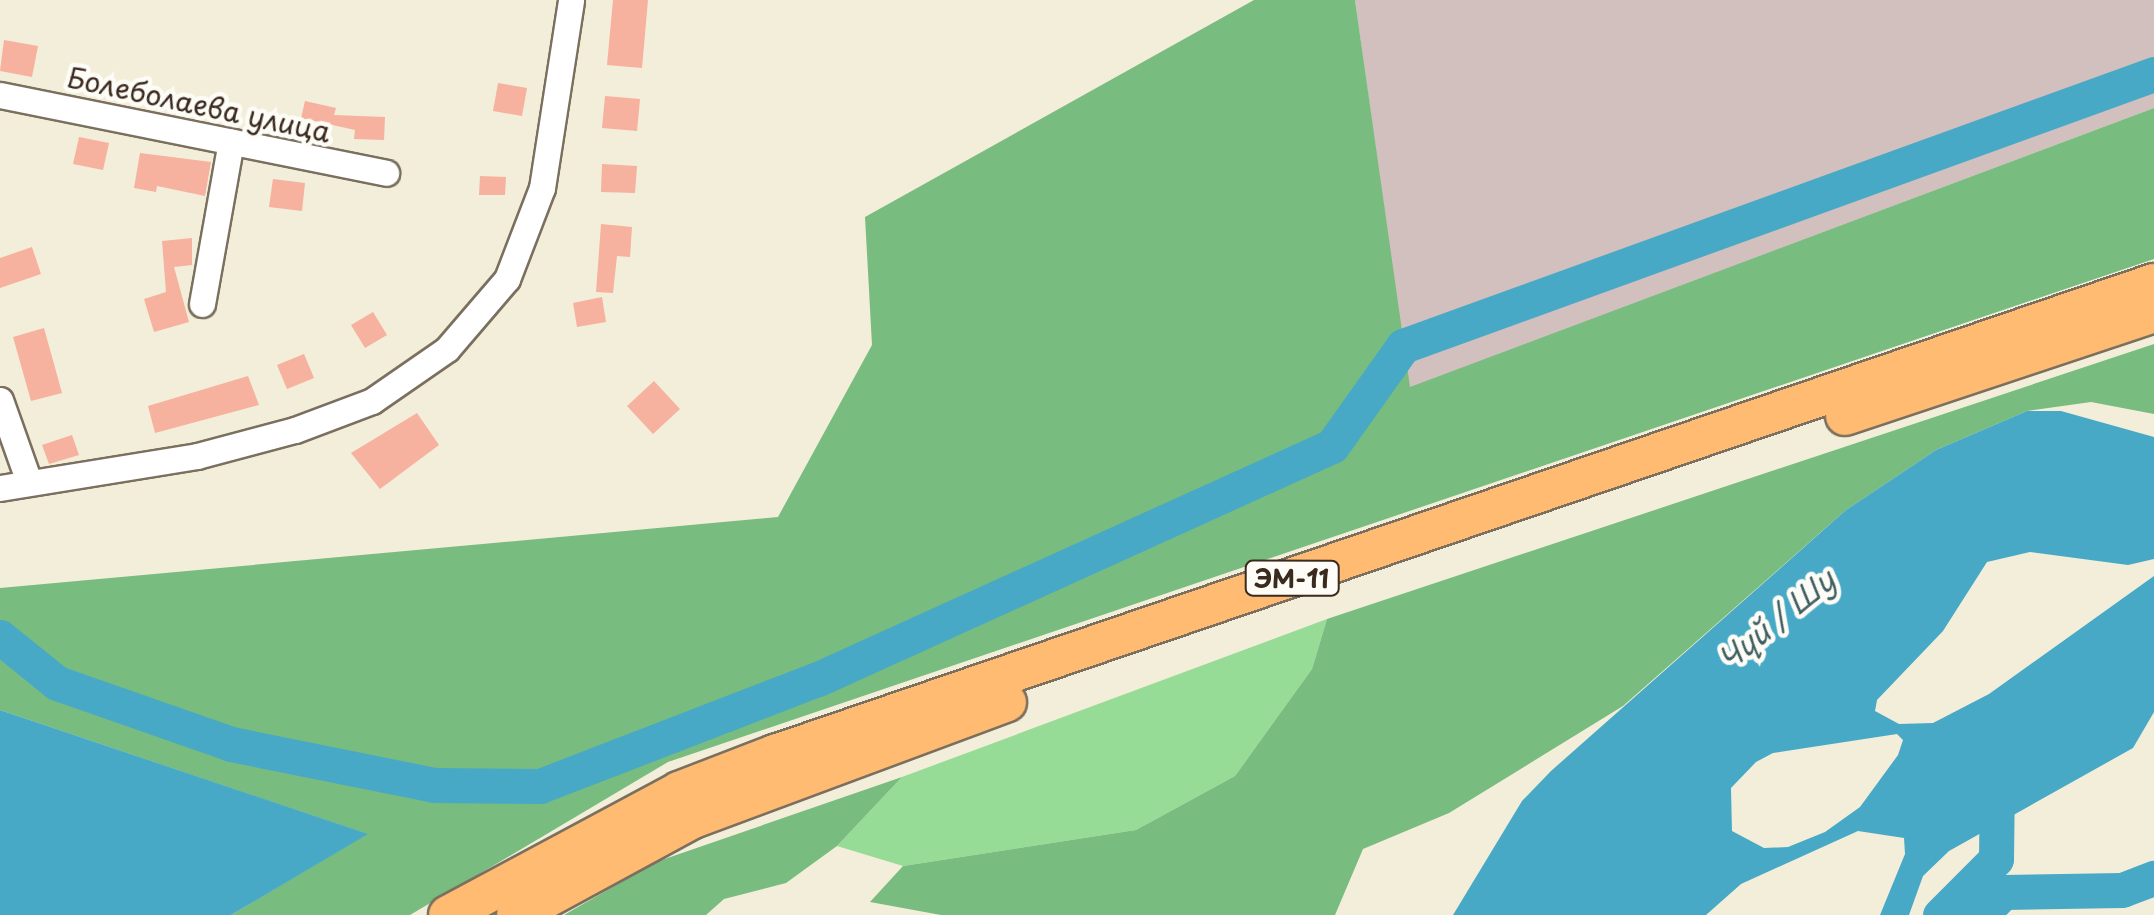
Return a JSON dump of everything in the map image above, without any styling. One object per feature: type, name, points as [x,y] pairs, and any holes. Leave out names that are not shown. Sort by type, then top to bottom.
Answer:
[{"type":"highway","name":"ЭМ-11","points":[[448,915],[679,791],[776,754],[2154,283]]},
{"type":"highway","name":"ЭМ-11","points":[[516,915],[593,868],[794,777],[1359,578],[2154,313]]},
{"type":"street","points":[[0,488],[196,456],[295,430],[372,401],[446,348],[507,279],[542,188],[571,0]]},
{"type":"street","name":"Болеболаева улица","points":[[0,94],[386,173]]},
{"type":"street","points":[[202,304],[231,142]]},
{"type":"street","points":[[0,400],[29,482]]},
{"type":"shaded area","points":[[1355,0],[2154,0],[2154,108],[1409,388]]},
{"type":"green space","points":[[1254,0],[1355,0],[1410,387],[2154,108],[2154,259],[668,762],[410,915],[231,915],[367,834],[0,710],[0,588],[778,517],[872,345],[865,217]]},
{"type":"green space","points":[[2154,344],[2154,414],[2091,402],[2027,411],[1936,450],[1846,510],[1623,706],[1449,813],[1363,849],[1335,915],[941,915],[870,902],[903,866],[1136,830],[1235,776],[1312,669],[1327,619]]},
{"type":"green space","points":[[1327,619],[1312,669],[1235,776],[1136,830],[903,866],[837,846],[902,777]]},
{"type":"green space","points":[[902,777],[837,846],[786,883],[724,899],[706,915],[564,915],[656,862]]},
{"type":"water","name":"Чүй / Шу","points":[[2027,411],[2061,411],[2154,437],[2154,559],[2128,565],[2030,552],[1987,562],[1943,631],[1877,700],[1875,711],[1899,724],[1933,723],[1989,694],[2154,576],[2154,712],[2133,748],[1949,851],[1923,876],[1909,915],[1880,915],[1905,854],[1904,838],[1858,831],[1741,884],[1706,915],[1453,915],[1522,801],[1551,771],[1846,510],[1936,450]],"holes":[[[1897,734],[1903,740],[1898,755],[1860,807],[1825,832],[1788,847],[1764,848],[1732,831],[1731,788],[1756,762],[1773,753]]]},
{"type":"water","points":[[0,710],[368,834],[231,915],[0,915]]},
{"type":"building","points":[[613,0],[648,0],[642,68],[607,65]]},
{"type":"building","points":[[4,40],[38,46],[32,77],[0,71]]},
{"type":"building","points":[[498,83],[527,88],[522,116],[493,111]]},
{"type":"building","points":[[605,96],[640,99],[637,131],[602,128]]},
{"type":"building","points":[[305,101],[336,108],[334,115],[385,117],[384,140],[354,139],[355,130],[301,118]]},
{"type":"building","points":[[79,137],[109,143],[103,170],[73,164]]},
{"type":"building","points":[[140,153],[211,162],[205,196],[157,186],[156,192],[134,188]]},
{"type":"building","points":[[602,164],[637,166],[635,193],[601,192]]},
{"type":"building","points":[[480,176],[506,177],[505,195],[479,195]]},
{"type":"building","points":[[273,179],[305,183],[302,211],[269,207]]},
{"type":"building","points":[[601,224],[632,227],[630,257],[617,256],[613,293],[596,292]]},
{"type":"building","points":[[192,238],[192,265],[174,267],[189,322],[154,332],[144,299],[166,292],[162,241]]},
{"type":"building","points":[[32,247],[41,274],[0,288],[0,258]]},
{"type":"building","points":[[602,297],[606,322],[577,327],[573,303]]},
{"type":"building","points":[[373,312],[387,335],[365,348],[351,325]]},
{"type":"building","points":[[44,328],[62,393],[31,401],[13,337]]},
{"type":"building","points":[[304,354],[314,378],[287,389],[277,365]]},
{"type":"building","points":[[248,376],[259,405],[155,433],[148,406]]},
{"type":"building","points":[[654,381],[680,409],[653,434],[627,406]]},
{"type":"building","points":[[417,413],[439,445],[380,489],[351,453]]},
{"type":"building","points":[[72,435],[79,455],[49,464],[42,445]]},
{"type":"waterway","points":[[0,637],[57,683],[231,744],[434,785],[540,786],[818,679],[1332,446],[1403,346],[2154,74]]},
{"type":"waterway","points":[[1940,915],[1996,859],[1997,774]]},
{"type":"waterway","points":[[1981,915],[2003,892],[2122,890],[2154,878]]}]
